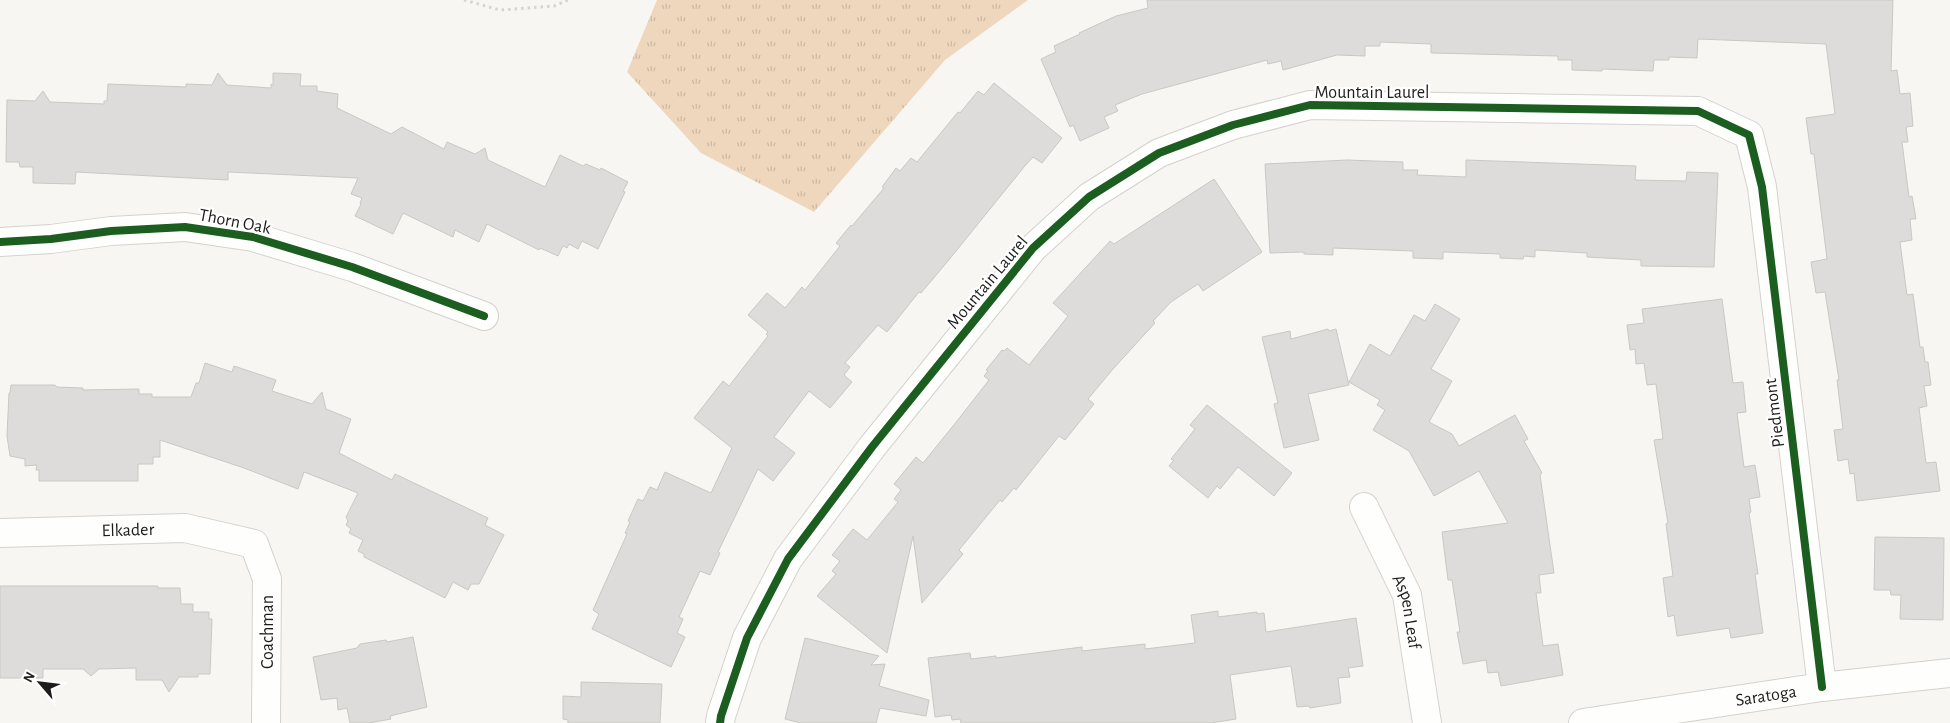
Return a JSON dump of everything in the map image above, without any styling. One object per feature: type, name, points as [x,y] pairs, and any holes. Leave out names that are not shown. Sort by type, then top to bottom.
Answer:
[{"type":"street","name":"Mountain Laurel","points":[[720,723],[747,638],[788,559],[872,447],[1033,248],[1089,197],[1159,153],[1233,125],[1310,105],[1698,111],[1750,136]]},
{"type":"street","name":"Piedmont","points":[[1750,136],[1762,187],[1822,687]]},
{"type":"street","name":"Thorn Oak","points":[[0,242],[52,240],[112,231],[185,227],[254,237],[352,267],[484,316]]},
{"type":"street","name":"Aspen Leaf","points":[[1364,507],[1406,595],[1426,723]]},
{"type":"street","name":"Elkader","points":[[0,533],[186,528],[254,544]]},
{"type":"street","name":"Coachman","points":[[254,544],[267,579],[266,723]]},
{"type":"street","name":"Saratoga","points":[[1583,723],[1822,687],[1950,672]]},
{"type":"path","points":[[464,0],[500,10],[554,6],[568,0]]},
{"type":"green space","points":[[657,0],[1028,0],[945,60],[814,212],[701,153],[627,72]]},
{"type":"building","points":[[1147,0],[1893,0],[1891,71],[1897,70],[1900,94],[1910,93],[1913,126],[1906,127],[1908,142],[1902,142],[1909,197],[1912,196],[1916,219],[1910,219],[1912,240],[1900,242],[1907,295],[1913,294],[1920,347],[1923,347],[1925,362],[1928,362],[1931,385],[1924,386],[1927,406],[1919,408],[1926,463],[1936,462],[1940,491],[1857,501],[1854,473],[1850,474],[1848,459],[1838,461],[1834,430],[1843,429],[1837,380],[1839,380],[1825,292],[1816,293],[1811,262],[1827,259],[1814,154],[1811,154],[1806,118],[1835,114],[1826,44],[1698,39],[1697,58],[1669,57],[1669,60],[1654,60],[1653,71],[1602,69],[1602,71],[1572,70],[1572,60],[1558,60],[1558,56],[1431,53],[1431,44],[1380,42],[1380,46],[1365,46],[1365,56],[1337,55],[1283,70],[1281,61],[1268,64],[1267,60],[1142,94],[1115,105],[1118,111],[1104,117],[1109,128],[1080,141],[1073,125],[1070,127],[1041,59],[1056,52],[1054,46],[1079,33],[1116,16],[1148,8]]},
{"type":"building","points":[[218,73],[227,85],[271,88],[271,84],[273,85],[273,73],[301,74],[300,86],[317,86],[317,91],[338,94],[337,108],[391,134],[402,127],[444,149],[447,142],[475,154],[485,148],[488,160],[545,187],[560,155],[583,166],[586,164],[600,170],[601,168],[628,182],[598,249],[582,241],[578,249],[569,244],[567,248],[563,246],[558,256],[540,248],[539,250],[487,224],[479,242],[455,230],[453,237],[403,213],[393,234],[355,216],[362,198],[351,194],[358,178],[228,172],[228,180],[76,172],[75,184],[33,183],[33,167],[20,167],[19,162],[6,162],[7,100],[35,101],[43,91],[50,102],[104,104],[104,101],[107,101],[108,84],[186,87],[186,84],[212,85]]},
{"type":"building","points":[[994,83],[1062,138],[1042,163],[1033,157],[887,332],[878,325],[845,363],[850,367],[844,375],[852,382],[830,408],[809,391],[774,437],[795,453],[773,481],[758,469],[718,552],[720,553],[710,575],[700,571],[679,617],[683,619],[677,633],[685,637],[671,667],[592,629],[599,614],[593,610],[627,534],[625,533],[630,522],[628,521],[638,499],[643,501],[650,487],[657,490],[665,472],[711,493],[732,448],[694,418],[723,381],[729,386],[768,336],[766,334],[768,332],[748,315],[767,293],[785,308],[802,287],[805,290],[840,246],[836,243],[884,188],[882,187],[896,168],[900,171],[911,158],[917,162],[978,91],[984,95]]},
{"type":"building","points":[[1347,160],[1403,162],[1403,170],[1418,170],[1417,175],[1466,177],[1466,160],[1636,166],[1635,180],[1686,181],[1687,172],[1718,173],[1714,267],[1641,266],[1641,260],[1587,257],[1587,253],[1535,250],[1535,257],[1524,256],[1523,259],[1500,258],[1500,254],[1443,252],[1443,259],[1413,258],[1413,251],[1333,248],[1333,255],[1304,254],[1304,252],[1270,253],[1265,164]]},
{"type":"building","points":[[1214,179],[1262,252],[1203,291],[1198,284],[1171,302],[1088,399],[1094,404],[1065,440],[1059,436],[1016,490],[1014,488],[1002,502],[1000,500],[959,550],[963,554],[922,603],[913,536],[887,653],[817,596],[836,574],[832,571],[840,561],[832,555],[853,529],[867,540],[898,502],[894,499],[901,490],[894,484],[916,457],[923,463],[957,421],[989,380],[984,376],[988,371],[986,370],[1002,350],[1004,351],[1007,348],[1029,365],[1068,316],[1053,303],[1110,241],[1114,244]]},
{"type":"building","points":[[1722,299],[1733,383],[1743,382],[1746,412],[1737,413],[1744,467],[1755,465],[1760,497],[1749,499],[1751,512],[1749,513],[1758,574],[1755,574],[1763,633],[1731,638],[1729,628],[1677,636],[1674,615],[1668,617],[1663,578],[1673,576],[1666,524],[1668,523],[1654,440],[1663,439],[1656,384],[1647,385],[1644,363],[1636,364],[1635,349],[1630,350],[1627,325],[1644,323],[1642,309]]},
{"type":"building","points":[[1435,304],[1460,319],[1431,369],[1452,381],[1429,422],[1452,434],[1459,446],[1515,415],[1528,439],[1524,441],[1542,473],[1540,475],[1554,573],[1539,575],[1541,593],[1536,593],[1543,646],[1558,644],[1563,675],[1501,686],[1498,672],[1488,673],[1486,660],[1463,664],[1457,632],[1460,632],[1452,580],[1448,580],[1442,532],[1508,523],[1479,471],[1434,496],[1409,451],[1373,430],[1385,410],[1377,405],[1380,400],[1349,382],[1370,344],[1390,356],[1414,315],[1425,321]]},
{"type":"building","points":[[1328,329],[1329,331],[1336,329],[1349,385],[1308,394],[1319,440],[1284,448],[1274,404],[1278,403],[1262,337],[1290,331],[1291,339]]},
{"type":"building","points":[[205,363],[232,372],[234,366],[276,380],[272,391],[312,404],[322,392],[326,409],[351,419],[339,453],[392,480],[395,474],[488,518],[485,525],[504,535],[479,584],[471,584],[468,590],[453,582],[445,598],[364,557],[364,554],[358,551],[363,540],[349,533],[351,529],[346,525],[348,521],[346,517],[358,493],[304,472],[298,489],[244,468],[160,440],[160,457],[153,457],[153,464],[138,464],[138,481],[39,481],[39,470],[36,470],[37,465],[25,466],[25,459],[10,456],[7,436],[11,385],[55,385],[57,387],[83,388],[83,390],[139,389],[139,394],[152,394],[152,397],[191,397],[196,383],[199,383]]},
{"type":"building","points":[[1207,405],[1292,473],[1274,496],[1238,467],[1220,489],[1217,486],[1208,498],[1169,466],[1174,460],[1171,459],[1195,429],[1190,425]]},
{"type":"building","points":[[1875,537],[1944,538],[1943,620],[1900,619],[1901,595],[1891,595],[1890,590],[1874,590]]},
{"type":"building","points":[[0,586],[158,586],[158,588],[180,588],[181,604],[193,604],[193,612],[209,612],[209,619],[212,619],[210,674],[198,674],[198,677],[179,677],[169,692],[162,680],[136,680],[136,668],[99,669],[91,676],[83,669],[43,669],[43,678],[0,678]]},
{"type":"building","points":[[1218,611],[1218,617],[1257,612],[1257,614],[1264,613],[1266,632],[1356,618],[1363,666],[1348,668],[1350,677],[1338,678],[1341,703],[1310,708],[1309,706],[1297,707],[1291,666],[1230,675],[1236,719],[1211,723],[961,723],[960,719],[952,720],[951,715],[935,717],[928,658],[970,653],[971,659],[996,656],[996,658],[1082,647],[1082,651],[1145,644],[1145,649],[1195,643],[1191,615]]},
{"type":"building","points":[[413,637],[427,707],[390,716],[391,719],[369,723],[350,723],[347,708],[338,710],[337,698],[321,700],[313,657],[357,648],[360,644],[386,640],[387,642]]},
{"type":"building","points":[[805,638],[879,656],[871,665],[885,664],[879,686],[929,700],[926,716],[880,708],[876,723],[801,723],[785,719]]},
{"type":"building","points":[[581,682],[662,684],[660,723],[568,723],[568,720],[563,719],[563,696],[581,697]]},
{"type":"cycle path","points":[[720,723],[747,638],[788,559],[872,447],[1033,248],[1089,197],[1159,153],[1233,125],[1310,105],[1698,111],[1749,135],[1762,187],[1822,687]]},
{"type":"cycle path","points":[[0,242],[51,239],[111,231],[185,227],[253,237],[352,267],[484,316]]}]
